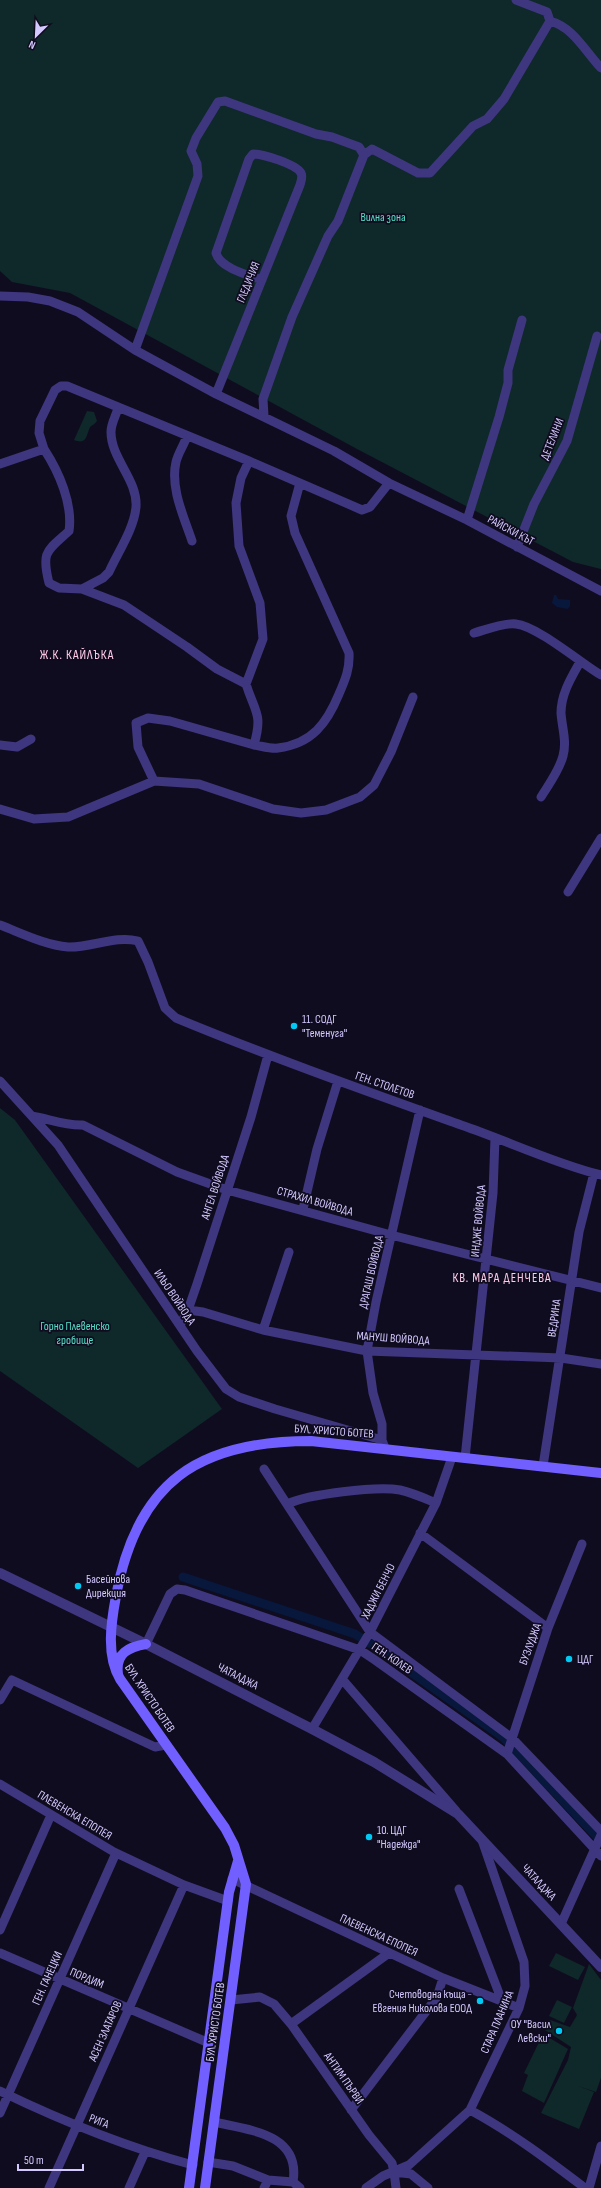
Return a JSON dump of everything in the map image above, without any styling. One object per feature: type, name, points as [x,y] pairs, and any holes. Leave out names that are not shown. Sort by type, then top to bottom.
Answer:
[{"type":"main road","name":"БУЛ. ХРИСТО БОТЕВ","points":[[205,2188],[246,1884],[234,1846],[225,1828],[120,1680],[112,1661],[112,1628],[121,1569],[134,1531],[160,1493],[183,1471],[228,1450],[267,1442],[311,1441],[383,1444],[452,1457],[601,1473]]},
{"type":"main road","points":[[120,1680],[117,1667],[122,1654],[131,1647],[146,1644]]},
{"type":"main road","name":"БУЛ. ХРИСТО БОТЕВ","points":[[189,2188],[228,1900],[232,1878],[238,1861]]},
{"type":"main road","points":[[219,1969],[235,1971]]},
{"type":"street","points":[[264,416],[263,399],[292,317],[328,236],[338,221],[364,155],[372,149],[418,173],[430,173],[472,126],[487,119],[504,99],[550,21],[547,12],[516,0]]},
{"type":"street","points":[[550,21],[560,24],[569,30],[601,68]]},
{"type":"street","points":[[135,350],[198,176],[197,164],[191,151],[196,138],[218,102],[225,101],[316,134],[332,137],[359,147],[364,155]]},
{"type":"street","name":"ГЛЕДИЧИЯ","points":[[216,394],[262,280],[302,179],[302,174],[297,168],[258,154],[253,154],[249,159],[216,253],[217,258],[223,264],[262,280]]},
{"type":"street","name":"РАЙСКИ КЪТ","points":[[0,296],[28,297],[50,301],[78,312],[135,350],[216,394],[334,451],[388,483],[467,520],[601,591]]},
{"type":"street","points":[[467,520],[499,417],[508,383],[508,370],[522,320]]},
{"type":"street","name":"ДЕТЕЛИНИ","points":[[517,547],[534,504],[567,441],[597,336]]},
{"type":"street","points":[[246,684],[217,670],[187,647],[124,605],[82,589],[59,588],[49,582],[46,570],[47,551],[70,532],[71,518],[66,495],[35,432],[55,390],[61,386],[67,386],[249,461],[362,510],[370,507],[388,483]]},
{"type":"street","points":[[82,589],[103,578],[109,572],[134,519],[136,506],[134,495],[117,455],[111,431],[118,408]]},
{"type":"street","points":[[187,436],[176,462],[174,479],[180,504],[192,541]]},
{"type":"street","points":[[0,464],[44,449]]},
{"type":"street","points":[[249,461],[241,478],[236,504],[239,546],[260,603],[263,639],[246,684],[251,702],[258,711],[259,728],[254,745]]},
{"type":"street","points":[[154,781],[138,747],[136,733],[136,723],[148,718],[170,721],[254,745],[278,749],[306,739],[319,729],[330,716],[350,667],[349,653],[295,533],[291,516],[300,483]]},
{"type":"street","points":[[474,633],[515,623],[520,624],[572,654],[580,662],[601,675]]},
{"type":"street","points":[[541,797],[560,766],[565,739],[562,700],[580,662]]},
{"type":"street","points":[[0,809],[34,819],[68,817],[154,781],[199,784],[273,809],[301,813],[326,810],[360,797],[374,785],[391,752],[413,697]]},
{"type":"street","points":[[0,745],[17,747],[32,739]]},
{"type":"street","points":[[568,892],[601,838]]},
{"type":"street","name":"ГЕН. СТОЛЕТОВ","points":[[0,925],[36,939],[68,947],[113,942],[126,938],[138,941],[148,962],[165,1008],[176,1018],[338,1081],[598,1174]]},
{"type":"street","name":"АНГЕЛ ВОЙВОДА","points":[[180,1324],[188,1310],[251,1117],[268,1055]]},
{"type":"street","name":"ИЛЬО ВОЙВОДА","points":[[0,1080],[58,1145],[197,1351],[226,1389],[239,1397],[383,1444]]},
{"type":"street","points":[[302,1209],[317,1149],[338,1081]]},
{"type":"street","name":"ДРАГАШ ВОЙВОДА","points":[[383,1444],[382,1424],[373,1393],[367,1351],[376,1302],[420,1110]]},
{"type":"street","name":"СТРАХИЛ ВОЙВОДА","points":[[32,1116],[56,1120],[70,1126],[83,1126],[177,1172],[227,1190],[302,1209],[391,1235],[601,1288]]},
{"type":"street","name":"ИНДЖЕ ВОЙВОДА","points":[[465,1458],[493,1193],[495,1138]]},
{"type":"street","name":"ВЕДРИНА","points":[[543,1466],[545,1444],[579,1232],[598,1174]]},
{"type":"street","points":[[263,1330],[290,1252]]},
{"type":"street","name":"МАНУШ ВОЙВОДА","points":[[188,1310],[203,1312],[263,1330],[367,1351],[560,1358],[601,1364]]},
{"type":"street","name":"ХАДЖИ БЕНЧО","points":[[312,1730],[365,1641],[436,1503],[452,1457]]},
{"type":"street","points":[[264,1468],[287,1504],[365,1641]]},
{"type":"street","points":[[287,1504],[309,1496],[387,1489],[412,1493],[436,1503]]},
{"type":"street","points":[[420,1534],[548,1628]]},
{"type":"street","name":"БУЗЛУДЖА","points":[[507,1752],[548,1628],[582,1544]]},
{"type":"street","name":"ЧАТАЛДЖА","points":[[0,1573],[146,1644],[374,1762],[458,1814]]},
{"type":"street","name":"ГЕН. КОЛЕВ","points":[[146,1644],[170,1594],[177,1589],[365,1641],[512,1739],[601,1831]]},
{"type":"street","name":"ГЕН. КОЛЕВ","points":[[365,1641],[507,1752],[598,1850]]},
{"type":"street","points":[[0,1700],[12,1680],[155,1747],[166,1745]]},
{"type":"street","name":"ЧАТАЛДЖА","points":[[342,1680],[458,1814],[601,1967]]},
{"type":"street","name":"ПЛЕВЕНСКА ЕПОПЕЯ","points":[[0,1784],[116,1853],[184,1885],[228,1900]]},
{"type":"street","points":[[0,1930],[51,1815]]},
{"type":"street","points":[[561,1924],[598,1850],[601,1835]]},
{"type":"street","name":"СТАРА ПЛАНИНА","points":[[366,2188],[383,2176],[409,2165],[470,2110],[519,2008],[525,1986],[524,1962],[482,1839]]},
{"type":"street","name":"ГЕН. ГАНЕЦКИ","points":[[0,2113],[4,2093],[59,1979],[116,1853]]},
{"type":"street","name":"ПЛЕВЕНСКА ЕПОПЕЯ","points":[[232,1878],[443,1978],[519,2008]]},
{"type":"street","name":"АСЕН ЗЛАТАРОВ","points":[[48,2188],[184,1885]]},
{"type":"street","points":[[459,1889],[502,2001]]},
{"type":"street","name":"ПОРДИМ","points":[[0,1953],[209,2043]]},
{"type":"street","points":[[291,2024],[389,1953]]},
{"type":"street","points":[[351,2110],[437,1998],[443,1978]]},
{"type":"street","name":"АНТИМ ПЪРВИ","points":[[231,2000],[260,1997],[274,2004],[291,2024],[351,2110],[392,2163],[396,2188]]},
{"type":"street","name":"РИГА","points":[[4,2093],[76,2125],[145,2152],[193,2165]]},
{"type":"street","points":[[470,2110],[492,2122],[534,2149],[585,2188]]},
{"type":"street","points":[[214,2122],[263,2134],[279,2141],[288,2151],[294,2172],[293,2182]]},
{"type":"street","points":[[589,2188],[601,2146]]},
{"type":"street","points":[[129,2188],[145,2152]]},
{"type":"street","points":[[208,2162],[233,2166],[266,2184],[293,2182],[300,2188]]},
{"type":"street","points":[[394,2172],[411,2174],[428,2188]]},
{"type":"green space","name":"Вилна зона","points":[[0,0],[601,0],[601,569],[573,562],[357,449],[70,293],[12,282],[0,271]]},
{"type":"green space","points":[[87,411],[94,412],[97,421],[90,427],[84,440],[74,440]]},
{"type":"green space","name":"Горно Плевенско гробище","points":[[0,1108],[15,1120],[222,1409],[138,1468],[0,1371]]},
{"type":"green space","points":[[556,1953],[585,1967],[578,1980],[549,1966]]},
{"type":"green space","points":[[589,1964],[601,1980],[601,2078],[596,2092],[578,2086],[594,2092],[579,2129],[541,2113],[568,2060],[571,2047],[545,2030],[550,2020],[570,2027],[577,2015],[573,2008]]},
{"type":"green space","points":[[557,2000],[572,2007],[564,2023],[549,2016]]},
{"type":"green space","points":[[543,2034],[568,2049],[544,2103],[522,2091],[528,2075],[524,2073]]},
{"type":"water","points":[[554,595],[556,595],[558,599],[570,600],[570,606],[568,609],[557,607],[552,603]]},
{"type":"waterway","points":[[183,1577],[355,1634],[503,1737],[601,1841]]},
{"type":"place","name":"11. СОДГ \"Теменуга\"","points":[[294,1026]]},
{"type":"place","name":"Басейнова Дирекция","points":[[78,1586]]},
{"type":"place","name":"ЦДГ","points":[[569,1659]]},
{"type":"place","name":"10. ЦДГ \"Надежда\"","points":[[369,1837]]},
{"type":"place","name":"Счетоводна къща - Евгения Николова ЕООД","points":[[480,2001]]},
{"type":"place","name":"ОУ \"Васил Левски\"","points":[[559,2031]]},
{"type":"district","name":"Ж.К. КАЙЛЪКА","points":[[77,654]]},
{"type":"district","name":"КВ. МАРА ДЕНЧЕВА","points":[[502,1277]]}]
